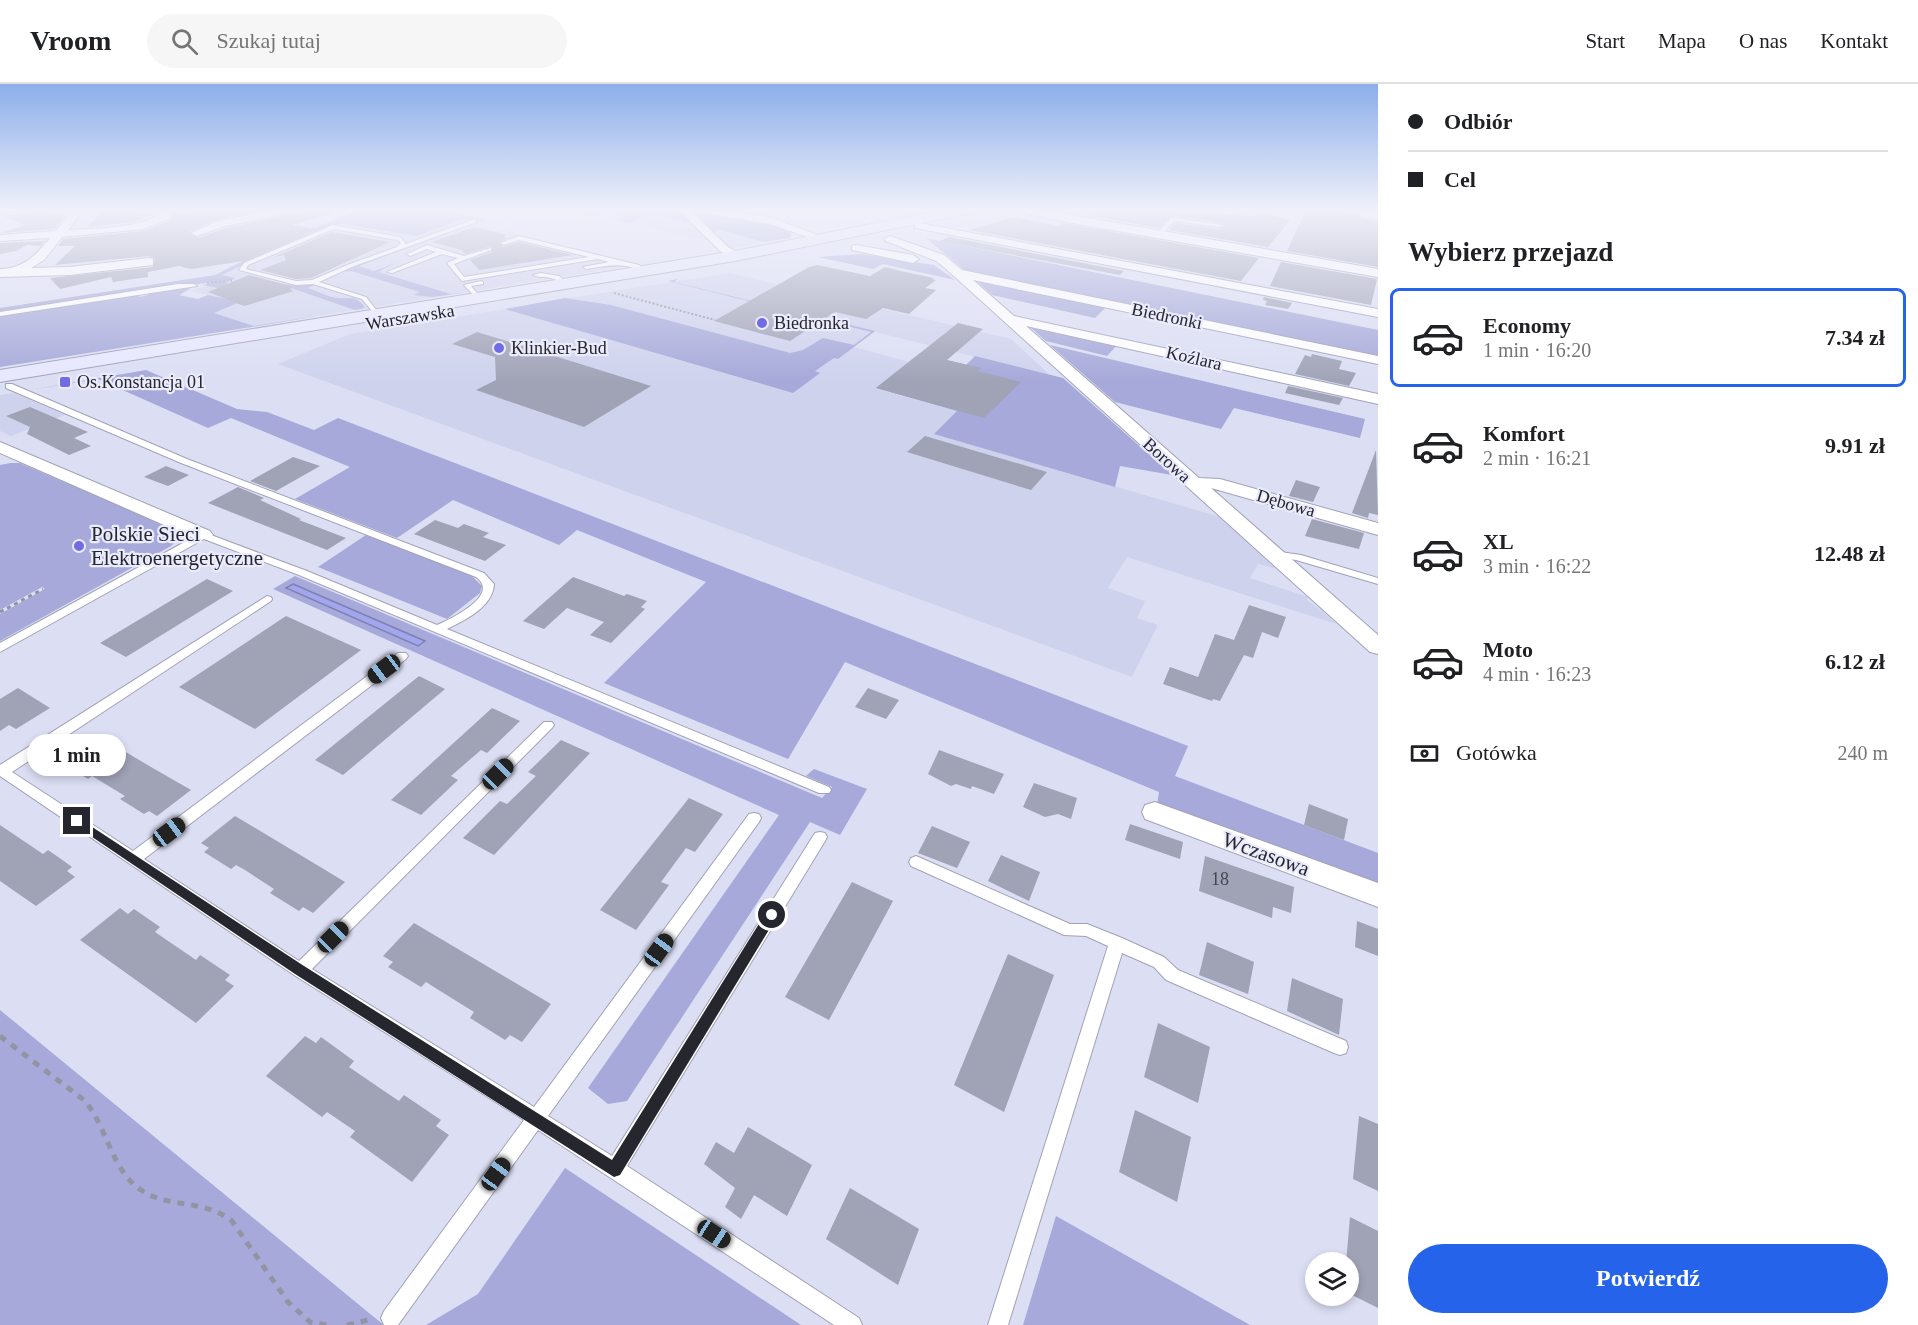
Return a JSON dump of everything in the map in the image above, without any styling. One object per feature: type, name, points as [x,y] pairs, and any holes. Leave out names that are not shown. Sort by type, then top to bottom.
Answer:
[{"type":"main road","name":"Warszawska","points":[[3,383],[378,316],[473,292],[567,285],[680,266]]},
{"type":"main road","name":"Warszawska","points":[[3,383],[717,266]]},
{"type":"street","points":[[0,282],[28,266]]},
{"type":"street","points":[[0,273],[69,271],[114,266]]},
{"type":"street","name":"Borowa","points":[[943,266],[957,272]]},
{"type":"street","name":"Borowa","points":[[950,266],[1272,554],[1370,636],[1378,647]]},
{"type":"street","points":[[1132,266],[1378,313]]},
{"type":"street","points":[[1337,266],[1378,273]]},
{"type":"street","name":"Biedronki","points":[[957,272],[1378,360]]},
{"type":"street","name":"Koźlara","points":[[1010,319],[1378,399]]},
{"type":"street","points":[[0,447],[203,535]]},
{"type":"street","name":"Dębowa","points":[[1194,483],[1214,483],[1378,529]]},
{"type":"street","name":"Wczasowa","points":[[1155,812],[1378,895]]},
{"type":"lane","points":[[247,266],[242,268],[246,273],[296,283],[313,282],[354,266]]},
{"type":"lane","points":[[390,272],[407,266]]},
{"type":"lane","points":[[452,266],[473,292],[550,273],[590,266]]},
{"type":"lane","points":[[462,279],[543,266],[567,285]]},
{"type":"lane","points":[[631,266],[646,272]]},
{"type":"lane","points":[[313,282],[364,298],[378,316]]},
{"type":"lane","points":[[0,314],[167,287],[194,286]]},
{"type":"lane","points":[[3,383],[154,451],[374,533],[480,575],[488,582],[489,588],[486,596],[453,623],[438,628]]},
{"type":"lane","points":[[0,648],[203,535],[438,628],[824,790]]},
{"type":"lane","points":[[1272,554],[1297,557],[1378,581]]},
{"type":"lane","points":[[267,598],[1,771],[300,970],[536,1119],[852,1325]]},
{"type":"lane","points":[[133,859],[402,656]]},
{"type":"lane","points":[[300,970],[548,725]]},
{"type":"lane","points":[[391,1318],[754,818]]},
{"type":"lane","points":[[614,1170],[820,837]]},
{"type":"lane","points":[[916,862],[1069,930],[1087,930],[1117,943],[1159,962],[1172,975],[1340,1047]]},
{"type":"lane","points":[[998,1325],[1117,943]]},
{"type":"path","points":[[194,286],[222,280],[231,280],[231,282]]},
{"type":"path","points":[[605,291],[716,320]]},
{"type":"path","points":[[0,612],[43,589]]},
{"type":"path","points":[[0,1036],[85,1100],[99,1119],[124,1173],[139,1189],[164,1200],[205,1204],[224,1213],[232,1221],[288,1302],[310,1322],[327,1325]]},
{"type":"shaded area","points":[[233,266],[628,266],[254,326],[213,313],[239,302],[190,291],[221,281],[215,275]]},
{"type":"shaded area","points":[[233,266],[241,266],[222,275],[235,278],[232,280],[181,284],[0,312],[0,308],[215,275]]},
{"type":"shaded area","points":[[355,266],[374,271],[390,266],[378,272],[451,294],[469,292],[433,297],[413,295],[420,292],[351,271],[343,272]]},
{"type":"shaded area","points":[[859,266],[879,266],[873,269]]},
{"type":"shaded area","points":[[892,266],[935,266],[955,280]]},
{"type":"shaded area","points":[[960,266],[1063,266],[1378,330],[1378,358],[967,272]]},
{"type":"shaded area","points":[[730,273],[1011,339],[1050,375],[875,332],[854,347],[909,362],[877,389],[957,411],[935,434],[1220,517],[1277,569],[1258,564],[1250,578],[1308,597],[1307,600],[1336,624],[1127,557],[1108,588],[1145,601],[1137,618],[1158,625],[1132,677],[278,364],[350,334],[505,309],[793,393],[819,373],[557,300]]},
{"type":"shaded area","points":[[972,277],[1107,306],[1095,318],[992,295]]},
{"type":"shaded area","points":[[678,279],[674,282],[875,331],[838,359],[834,358],[815,371],[820,373],[793,393],[505,309],[565,298],[611,305],[790,353],[803,350],[823,338],[854,345],[871,332],[668,281]]},
{"type":"shaded area","points":[[222,280],[229,281],[226,282],[228,284],[314,285],[308,288],[337,298],[354,298],[360,301],[365,308],[355,310],[288,287],[214,313],[254,326],[323,315],[0,367],[0,316],[138,293],[139,297],[148,295],[148,292],[187,287],[190,289],[179,295],[198,299],[208,295],[227,299],[241,293],[203,285]]},
{"type":"shaded area","points":[[1024,322],[1120,342],[1107,356],[1046,341]]},
{"type":"shaded area","points":[[1050,345],[1365,419],[1360,438],[1234,408],[1221,429],[1115,402]]},
{"type":"shaded area","points":[[920,353],[966,365],[975,356],[1063,378],[1172,475],[1120,466],[1115,487],[934,434],[957,411],[876,388]]},
{"type":"shaded area","points":[[146,370],[237,409],[267,412],[314,430],[338,418],[1188,746],[1175,776],[1378,853],[1378,888],[1157,806],[1159,792],[845,662],[788,759],[604,683],[706,582],[577,530],[559,545],[453,500],[397,538],[295,499],[350,467],[231,418],[208,428],[98,379],[30,390]]},
{"type":"shaded area","points":[[14,393],[65,415],[11,436],[0,431],[0,395]]},
{"type":"shaded area","name":"Polskie Sieci Elektroenergetyczne","points":[[20,463],[167,526],[180,532],[181,537],[171,546],[0,641],[0,614],[45,589],[42,587],[0,610],[0,465]]},
{"type":"shaded area","points":[[366,535],[472,576],[482,586],[480,593],[447,619],[318,567]]},
{"type":"shaded area","points":[[295,576],[822,798],[832,787],[806,776],[814,769],[867,789],[840,835],[810,822],[627,1101],[608,1104],[588,1088],[779,815],[273,589]]},
{"type":"shaded area","points":[[293,584],[425,641],[418,646],[286,588]]},
{"type":"shaded area","points":[[0,1010],[369,1313],[384,1325],[0,1325]]},
{"type":"shaded area","points":[[565,1168],[801,1325],[426,1325],[478,1294]]},
{"type":"shaded area","points":[[1056,1216],[1250,1325],[1023,1325]]},
{"type":"building","points":[[153,266],[211,266],[191,269],[179,266],[148,272],[148,277],[113,282],[111,277],[60,289],[50,278]]},
{"type":"building","points":[[271,266],[338,266],[311,278],[296,279],[260,270]]},
{"type":"building","points":[[475,266],[505,266],[479,270]]},
{"type":"building","points":[[821,266],[870,276],[885,267],[934,278],[932,279],[936,280],[925,288],[936,290],[909,314],[883,308],[866,319],[835,312],[790,341],[714,321],[809,267]]},
{"type":"building","points":[[1072,266],[1098,266],[1124,271],[1120,275]]},
{"type":"building","points":[[1161,266],[1253,266],[1241,281]]},
{"type":"building","points":[[1279,266],[1303,266],[1377,279],[1371,305],[1270,286]]},
{"type":"building","points":[[249,275],[294,287],[290,289],[294,291],[244,306],[208,292]]},
{"type":"building","points":[[1264,297],[1292,303],[1288,309],[1265,305],[1267,301],[1263,300]]},
{"type":"building","points":[[958,323],[983,329],[947,360],[981,368],[978,371],[1021,382],[984,418],[876,388]]},
{"type":"building","points":[[477,332],[651,386],[584,427],[476,390],[496,380],[495,357],[452,344]]},
{"type":"building","points":[[1312,354],[1342,361],[1339,369],[1356,373],[1349,386],[1295,374],[1305,355],[1311,357]]},
{"type":"building","points":[[1288,386],[1343,398],[1339,405],[1285,393]]},
{"type":"building","points":[[30,407],[88,432],[74,438],[91,446],[69,455],[27,434],[30,427],[6,416]]},
{"type":"building","points":[[925,436],[1047,472],[1031,490],[907,452]]},
{"type":"building","points":[[1376,450],[1378,515],[1369,513],[1368,518],[1352,513]]},
{"type":"building","points":[[293,457],[320,466],[276,491],[250,481]]},
{"type":"building","points":[[166,466],[189,475],[168,486],[144,477]]},
{"type":"building","points":[[1296,480],[1320,487],[1313,502],[1289,496]]},
{"type":"building","points":[[238,487],[264,498],[260,500],[301,519],[299,520],[346,538],[327,550],[208,503]]},
{"type":"building","points":[[1312,519],[1364,533],[1359,549],[1305,536]]},
{"type":"building","points":[[435,520],[458,528],[464,524],[489,533],[483,537],[506,545],[485,561],[414,534]]},
{"type":"building","points":[[573,577],[624,596],[627,594],[647,601],[641,607],[645,609],[611,643],[590,635],[604,622],[567,608],[544,629],[523,621]]},
{"type":"building","points":[[207,579],[233,591],[126,657],[100,643]]},
{"type":"building","points":[[1249,605],[1286,617],[1278,638],[1262,632],[1253,658],[1244,655],[1220,701],[1213,699],[1212,701],[1163,684],[1170,667],[1198,677],[1215,634],[1234,640]]},
{"type":"building","points":[[286,616],[361,650],[255,729],[179,687]]},
{"type":"building","points":[[419,676],[445,689],[343,775],[315,760]]},
{"type":"building","points":[[18,688],[50,708],[16,729],[9,725],[0,731],[0,699]]},
{"type":"building","points":[[868,688],[899,700],[886,719],[855,707]]},
{"type":"building","points":[[492,708],[520,721],[487,753],[481,750],[451,776],[458,780],[421,815],[391,800]]},
{"type":"building","points":[[97,735],[191,790],[157,816],[149,811],[144,814],[120,799],[125,796],[92,776],[88,779],[65,765],[70,762],[63,757]]},
{"type":"building","points":[[561,740],[590,753],[494,855],[463,838],[500,801],[507,804],[536,776],[528,772]]},
{"type":"building","points":[[939,750],[1004,774],[994,794],[972,786],[971,789],[956,784],[951,786],[928,774]]},
{"type":"building","points":[[1034,783],[1077,798],[1071,819],[1058,814],[1045,817],[1023,807]]},
{"type":"building","points":[[689,798],[723,814],[695,852],[686,848],[661,882],[669,885],[636,930],[600,910]]},
{"type":"building","points":[[1309,804],[1348,819],[1344,840],[1304,825]]},
{"type":"building","points":[[235,816],[345,882],[313,913],[303,907],[299,911],[270,893],[274,889],[245,870],[236,865],[231,869],[204,852],[209,848],[201,843]]},
{"type":"building","points":[[1130,824],[1183,842],[1180,859],[1125,840]]},
{"type":"building","points":[[0,825],[43,854],[48,850],[61,859],[72,867],[67,871],[75,877],[36,906],[0,881]]},
{"type":"building","points":[[932,826],[970,842],[957,868],[918,853]]},
{"type":"building","points":[[1001,855],[1040,872],[1029,901],[988,881]]},
{"type":"building","points":[[1205,856],[1294,887],[1291,913],[1273,907],[1272,918],[1199,891]]},
{"type":"building","points":[[852,882],[893,901],[829,1020],[785,997]]},
{"type":"building","points":[[120,908],[128,914],[134,909],[160,927],[155,932],[196,960],[200,955],[230,975],[225,980],[234,986],[196,1023],[80,940]]},
{"type":"building","points":[[1357,921],[1378,929],[1378,956],[1355,947]]},
{"type":"building","points":[[414,923],[551,1004],[522,1042],[510,1035],[505,1040],[470,1018],[474,1012],[426,982],[421,987],[388,967],[393,962],[383,956]]},
{"type":"building","points":[[1207,942],[1254,962],[1248,994],[1199,975]]},
{"type":"building","points":[[1008,954],[1054,975],[1004,1112],[954,1085]]},
{"type":"building","points":[[1292,978],[1343,999],[1339,1035],[1287,1011]]},
{"type":"building","points":[[1158,1023],[1210,1047],[1198,1103],[1144,1077]]},
{"type":"building","points":[[305,1036],[316,1043],[321,1037],[354,1061],[349,1067],[399,1101],[404,1095],[441,1120],[436,1126],[449,1135],[412,1182],[350,1137],[355,1131],[327,1112],[322,1117],[266,1076]]},
{"type":"building","points":[[1135,1110],[1191,1137],[1177,1202],[1119,1172]]},
{"type":"building","points":[[1359,1116],[1378,1124],[1378,1191],[1353,1179]]},
{"type":"building","points":[[748,1127],[812,1165],[787,1216],[754,1195],[741,1219],[725,1207],[735,1188],[704,1164],[716,1142],[734,1153]]},
{"type":"building","points":[[850,1188],[919,1229],[898,1285],[826,1239]]},
{"type":"building","points":[[1350,1217],[1378,1231],[1378,1308],[1359,1298],[1359,1252],[1347,1252]]},
{"type":"place","name":"Biedronka","points":[[762,323]]},
{"type":"place","name":"Klinkier-Bud","points":[[499,348]]},
{"type":"place","name":"Os.Konstancja 01","points":[[65,382]]},
{"type":"place","name":"Polskie Sieci Elektroenergetyczne","points":[[79,546]]},
{"type":"route","points":[[77,821],[300,970],[579,1145],[614,1170],[772,915]]}]
